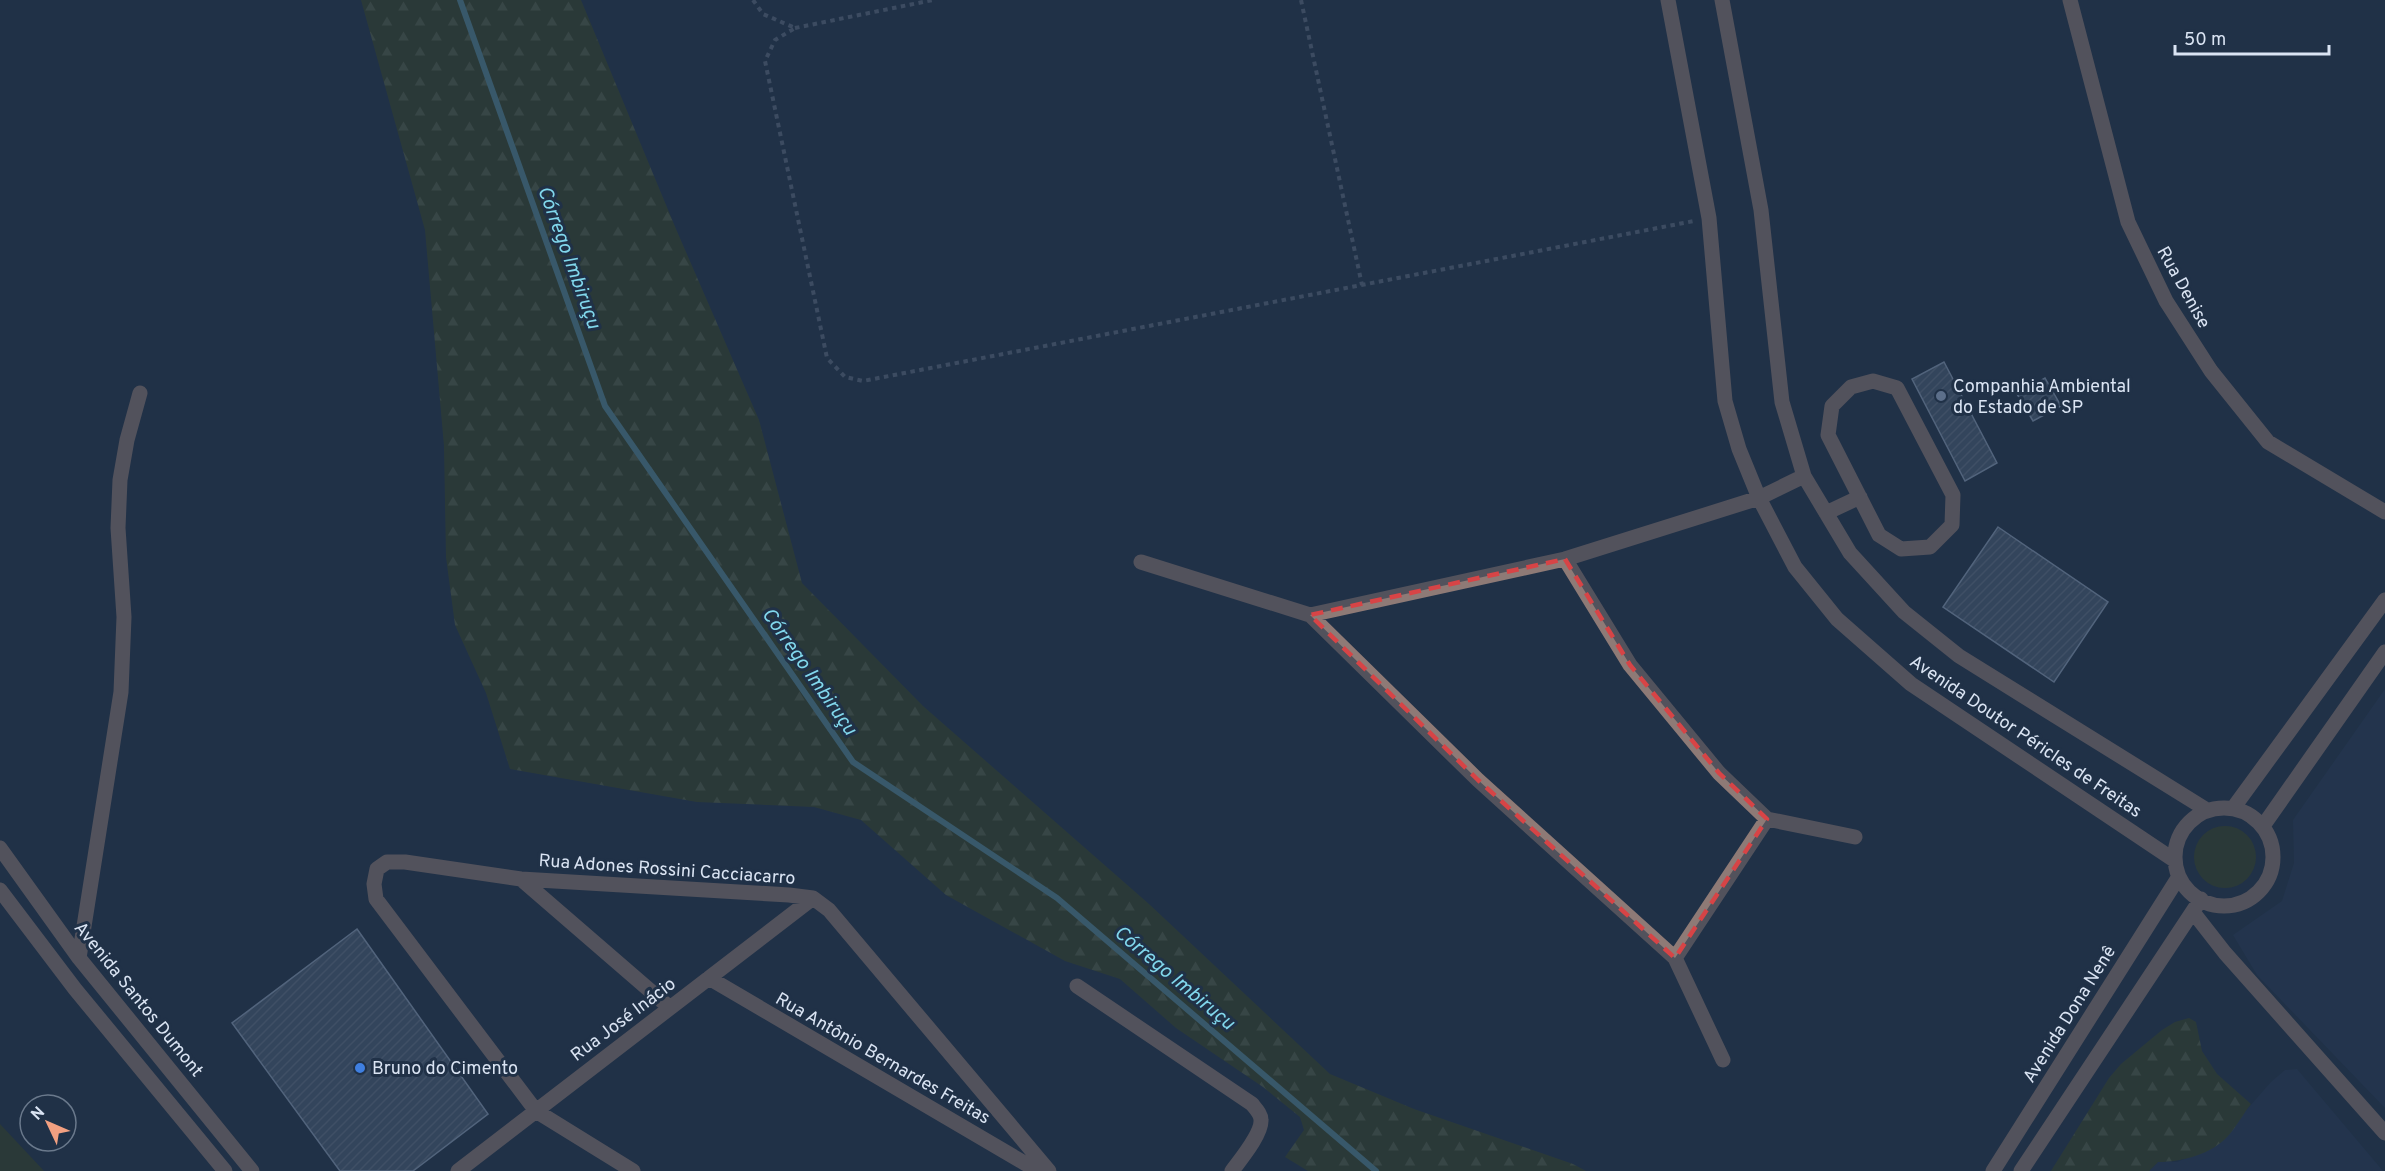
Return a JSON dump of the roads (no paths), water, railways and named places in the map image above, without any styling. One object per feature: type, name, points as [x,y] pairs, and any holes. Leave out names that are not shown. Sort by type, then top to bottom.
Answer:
[{"type":"street","name":"Avenida Doutor Péricles de Freitas","points":[[1668,0],[1709,218],[1725,401],[1739,449],[1759,498],[1795,567],[1837,619],[1911,684],[2174,860]]},
{"type":"street","name":"Avenida Doutor Péricles de Freitas","points":[[1722,0],[1761,210],[1782,402],[1804,476],[1826,513],[1850,553],[1904,612],[1959,656],[2206,810]]},
{"type":"street","name":"Rua Denise","points":[[2070,0],[2128,222],[2166,301],[2211,371],[2268,442],[2385,512]]},
{"type":"street","points":[[1873,381],[1896,388],[1953,495],[1952,525],[1930,547],[1901,549],[1879,535],[1860,497],[1828,435],[1832,406],[1851,387],[1873,381]]},
{"type":"street","points":[[79,958],[121,692],[124,617],[118,528],[120,480],[127,440],[140,393]]},
{"type":"street","points":[[1310,615],[1565,559],[1759,498],[1804,476]]},
{"type":"street","points":[[1826,513],[1860,497]]},
{"type":"street","points":[[1565,559],[1630,665],[1719,773],[1767,819],[1855,837]]},
{"type":"street","points":[[1141,562],[1310,615],[1478,780],[1675,958],[1723,1060]]},
{"type":"street","points":[[2234,807],[2385,600]]},
{"type":"street","points":[[2263,826],[2385,652]]},
{"type":"street","points":[[2197,906],[2222,907],[2248,900],[2264,887],[2273,868],[2274,848],[2263,826],[2252,814],[2234,807],[2206,810],[2188,822],[2176,841],[2174,860],[2178,878],[2192,894],[2197,906],[2225,953],[2385,1133]]},
{"type":"street","points":[[1675,958],[1767,819]]},
{"type":"street","name":"Avenida Santos Dumont","points":[[0,848],[79,958],[252,1171]]},
{"type":"street","name":"Rua Adones Rossini Cacciacarro","points":[[536,1111],[376,899],[374,884],[377,869],[387,862],[405,862],[522,879],[813,898],[829,910],[1049,1171]]},
{"type":"street","name":"Avenida Dona Nenê","points":[[1993,1171],[2178,878]]},
{"type":"street","points":[[522,879],[669,1007]]},
{"type":"street","points":[[0,890],[75,988],[225,1171]]},
{"type":"street","name":"Rua José Inácio","points":[[458,1171],[813,898]]},
{"type":"street","points":[[2020,1171],[2197,906]]},
{"type":"street","name":"Rua Antônio Bernardes Freitas","points":[[709,978],[1038,1171]]},
{"type":"street","points":[[1077,986],[1252,1104],[1259,1112],[1261,1121],[1259,1131],[1232,1171]]},
{"type":"street","points":[[536,1111],[633,1171]]},
{"type":"waterway","name":"Córrego Imbiruçu","points":[[460,0],[605,406],[853,762],[1057,898],[1376,1171]]},
{"type":"place","name":"Companhia Ambiental do Estado de SP","points":[[1941,396]]},
{"type":"place","name":"Bruno do Cimento","points":[[360,1068]]}]
